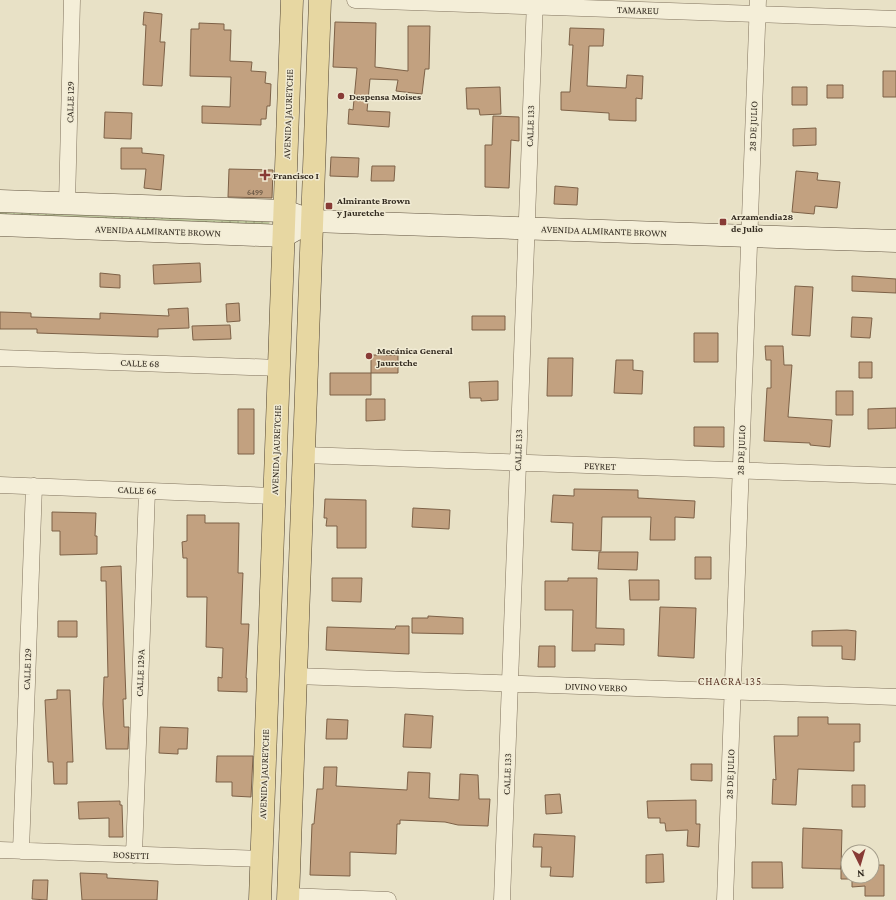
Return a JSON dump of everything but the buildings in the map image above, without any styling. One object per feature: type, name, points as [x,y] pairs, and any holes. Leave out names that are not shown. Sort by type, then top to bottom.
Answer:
[{"type":"main road","name":"AVENIDA JAURETCHE","points":[[260,900],[292,0]]},
{"type":"main road","points":[[288,898],[320,0]]},
{"type":"main road","name":"AVENIDA ALMIRANTE BROWN","points":[[0,201],[285,211],[312,221],[896,241]]},
{"type":"main road","points":[[284,236],[312,221]]},
{"type":"main road","name":"AVENIDA ALMIRANTE BROWN","points":[[0,225],[284,236]]},
{"type":"street","name":"CALLE 129","points":[[68,203],[72,0]]},
{"type":"street","name":"TAMAREU","points":[[355,0],[757,7],[896,18]]},
{"type":"street","name":"CALLE 133","points":[[502,900],[534,3]]},
{"type":"street","name":"28 DE JULIO","points":[[725,900],[757,7]]},
{"type":"street","name":"CALLE 68","points":[[0,358],[279,368]]},
{"type":"street","name":"PEYRET","points":[[304,455],[896,476]]},
{"type":"street","name":"CALLE 66","points":[[0,485],[274,496]]},
{"type":"street","name":"CALLE 129","points":[[21,851],[34,486]]},
{"type":"street","name":"CALLE 129A","points":[[134,855],[146,491]]},
{"type":"street","name":"DIVINO VERBO","points":[[296,676],[896,697]]},
{"type":"street","name":"BOSETTI","points":[[0,850],[261,859]]},
{"type":"street","points":[[288,898],[388,900]]},
{"type":"green space","points":[[0,207],[270,216],[269,227],[0,217]]},
{"type":"place","name":"Despensa Moises","points":[[341,96]]},
{"type":"place","name":"Francisco I","points":[[265,175]]},
{"type":"place","name":"Almirante Brown y Jauretche","points":[[329,206]]},
{"type":"place","name":"Arzamendia28 de Julio","points":[[723,222]]},
{"type":"place","name":"Mecánica General Jauretche","points":[[369,356]]},
{"type":"district","name":"CHACRA 135","points":[[730,681]]}]
